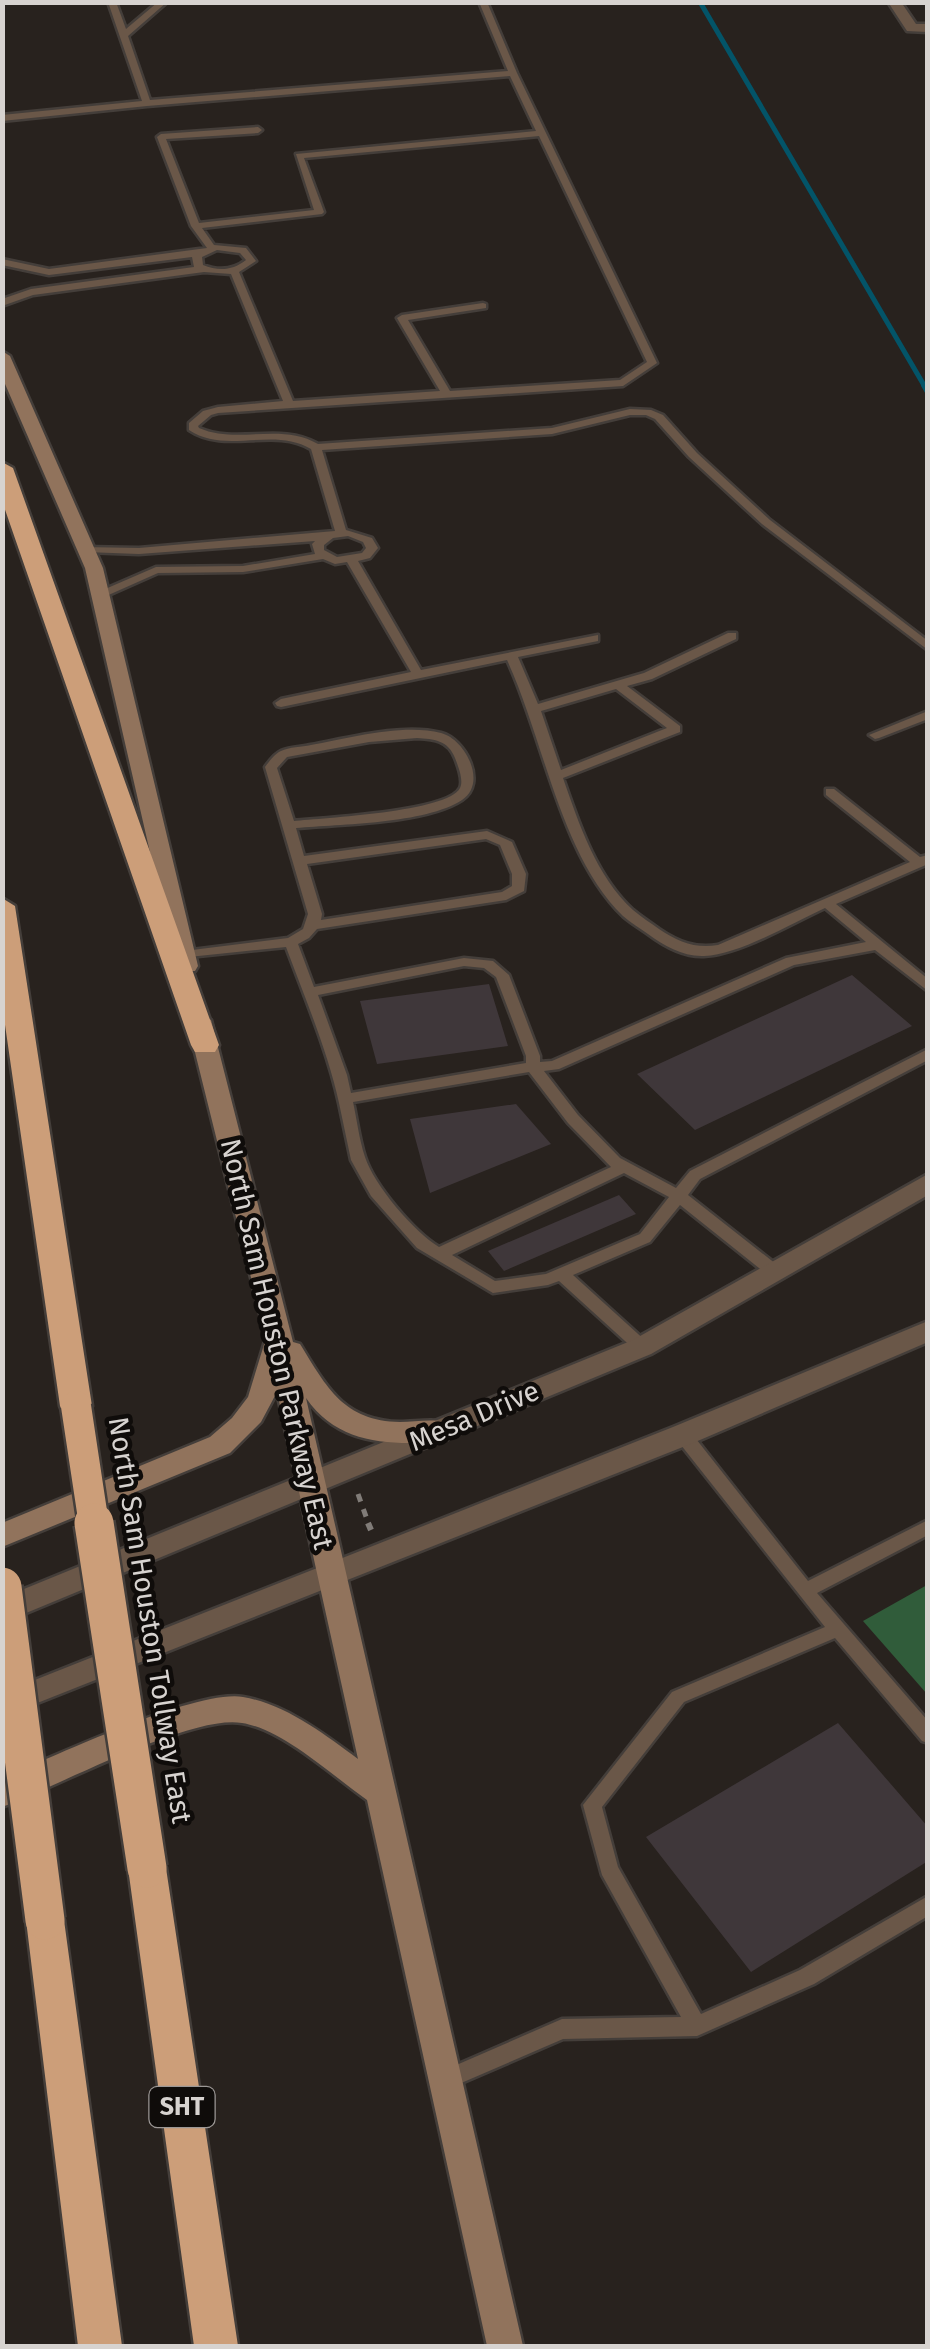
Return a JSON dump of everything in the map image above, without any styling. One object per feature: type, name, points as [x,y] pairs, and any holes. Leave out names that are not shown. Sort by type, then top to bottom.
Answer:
[{"type":"highway","points":[[2,468],[205,1045]]},
{"type":"highway","name":"North Sam Houston Tollway East","points":[[2,906],[148,1868],[216,2346]]},
{"type":"highway","points":[[2,1587],[100,2346]]},
{"type":"main road","name":"North Sam Houston Parkway East","points":[[2,356],[86,549],[100,595],[205,1045],[276,1325],[505,2346]]},
{"type":"main road","points":[[276,1325],[316,1396],[344,1421],[392,1436],[438,1431]]},
{"type":"main road","points":[[2,1536],[195,1458],[242,1430],[274,1366],[276,1325]]},
{"type":"main road","points":[[2,1793],[192,1716],[237,1708],[268,1718],[378,1790]]},
{"type":"street","points":[[894,2],[920,28]]},
{"type":"street","name":"Mesa Drive","points":[[2,1611],[642,1346],[928,1183]]},
{"type":"street","points":[[2,1706],[331,1572],[684,1435],[928,1332]]},
{"type":"lane","points":[[112,2],[148,103]]},
{"type":"lane","points":[[124,35],[164,2]]},
{"type":"lane","points":[[484,2],[512,73],[652,363],[624,383],[288,404],[207,413],[194,430],[220,439],[298,438],[316,448],[552,431],[630,412],[648,412],[659,416],[692,455],[766,522],[928,647]]},
{"type":"lane","points":[[2,118],[512,73]]},
{"type":"lane","points":[[206,250],[161,137],[258,130]]},
{"type":"lane","points":[[196,226],[320,212],[298,156],[542,133]]},
{"type":"lane","points":[[2,262],[49,272],[234,248],[248,253],[251,261],[234,271],[203,269],[31,292],[2,303]]},
{"type":"lane","points":[[203,269],[195,260],[206,250]]},
{"type":"lane","points":[[114,262],[121,280]]},
{"type":"lane","points":[[234,271],[288,404]]},
{"type":"lane","points":[[446,393],[402,318],[483,306]]},
{"type":"lane","points":[[316,448],[341,533]]},
{"type":"lane","points":[[86,549],[139,551],[326,538],[341,533],[363,537],[371,544],[366,556],[352,561],[322,556],[244,569],[156,570],[100,595]]},
{"type":"lane","points":[[322,556],[317,548],[326,538]]},
{"type":"lane","points":[[352,561],[418,675]]},
{"type":"lane","points":[[536,709],[618,685],[732,636]]},
{"type":"lane","points":[[281,704],[594,638]]},
{"type":"lane","points":[[511,656],[536,709],[557,776],[596,870],[614,900],[645,928],[686,950],[712,951],[923,861]]},
{"type":"lane","points":[[557,776],[676,728],[618,685]]},
{"type":"lane","points":[[875,735],[928,715]]},
{"type":"lane","points":[[290,824],[430,808],[454,800],[466,791],[469,783],[459,751],[439,735],[425,734],[283,754],[270,767],[290,824],[315,914],[314,925]]},
{"type":"lane","points":[[830,792],[923,861]]},
{"type":"lane","points":[[184,955],[291,942],[314,925],[506,896],[519,888],[520,874],[505,842],[488,835],[300,860]]},
{"type":"lane","points":[[827,902],[928,987]]},
{"type":"lane","points":[[291,942],[340,1075],[358,1160],[376,1192],[422,1244],[493,1287],[562,1274],[645,1238],[695,1176],[928,1054]]},
{"type":"lane","points":[[343,1099],[554,1066],[792,961],[876,946]]},
{"type":"lane","points":[[310,992],[464,962],[488,964],[502,975],[533,1056],[533,1067],[573,1119],[624,1167],[679,1196],[776,1272]]},
{"type":"lane","points":[[439,1254],[624,1167]]},
{"type":"lane","points":[[562,1274],[642,1346]]},
{"type":"lane","points":[[684,1435],[805,1591],[928,1735]]},
{"type":"lane","points":[[805,1591],[928,1526]]},
{"type":"lane","points":[[697,2026],[609,1870],[592,1805],[678,1697],[838,1629]]},
{"type":"lane","points":[[446,2080],[562,2029],[697,2026],[808,1977],[928,1905]]},
{"type":"path","points":[[358,1494],[374,1537]]},
{"type":"green space","points":[[927,1585],[927,1694],[863,1621]]},
{"type":"building","points":[[852,975],[912,1026],[695,1130],[637,1074]]},
{"type":"building","points":[[489,984],[508,1046],[377,1064],[360,1001]]},
{"type":"building","points":[[516,1104],[551,1144],[430,1193],[410,1119]]},
{"type":"building","points":[[619,1195],[636,1214],[504,1271],[488,1251]]},
{"type":"building","points":[[838,1723],[928,1827],[928,1861],[751,1972],[646,1837]]},
{"type":"waterway","points":[[700,2],[925,387]]},
{"type":"waterway","points":[[924,385],[928,392]]}]
